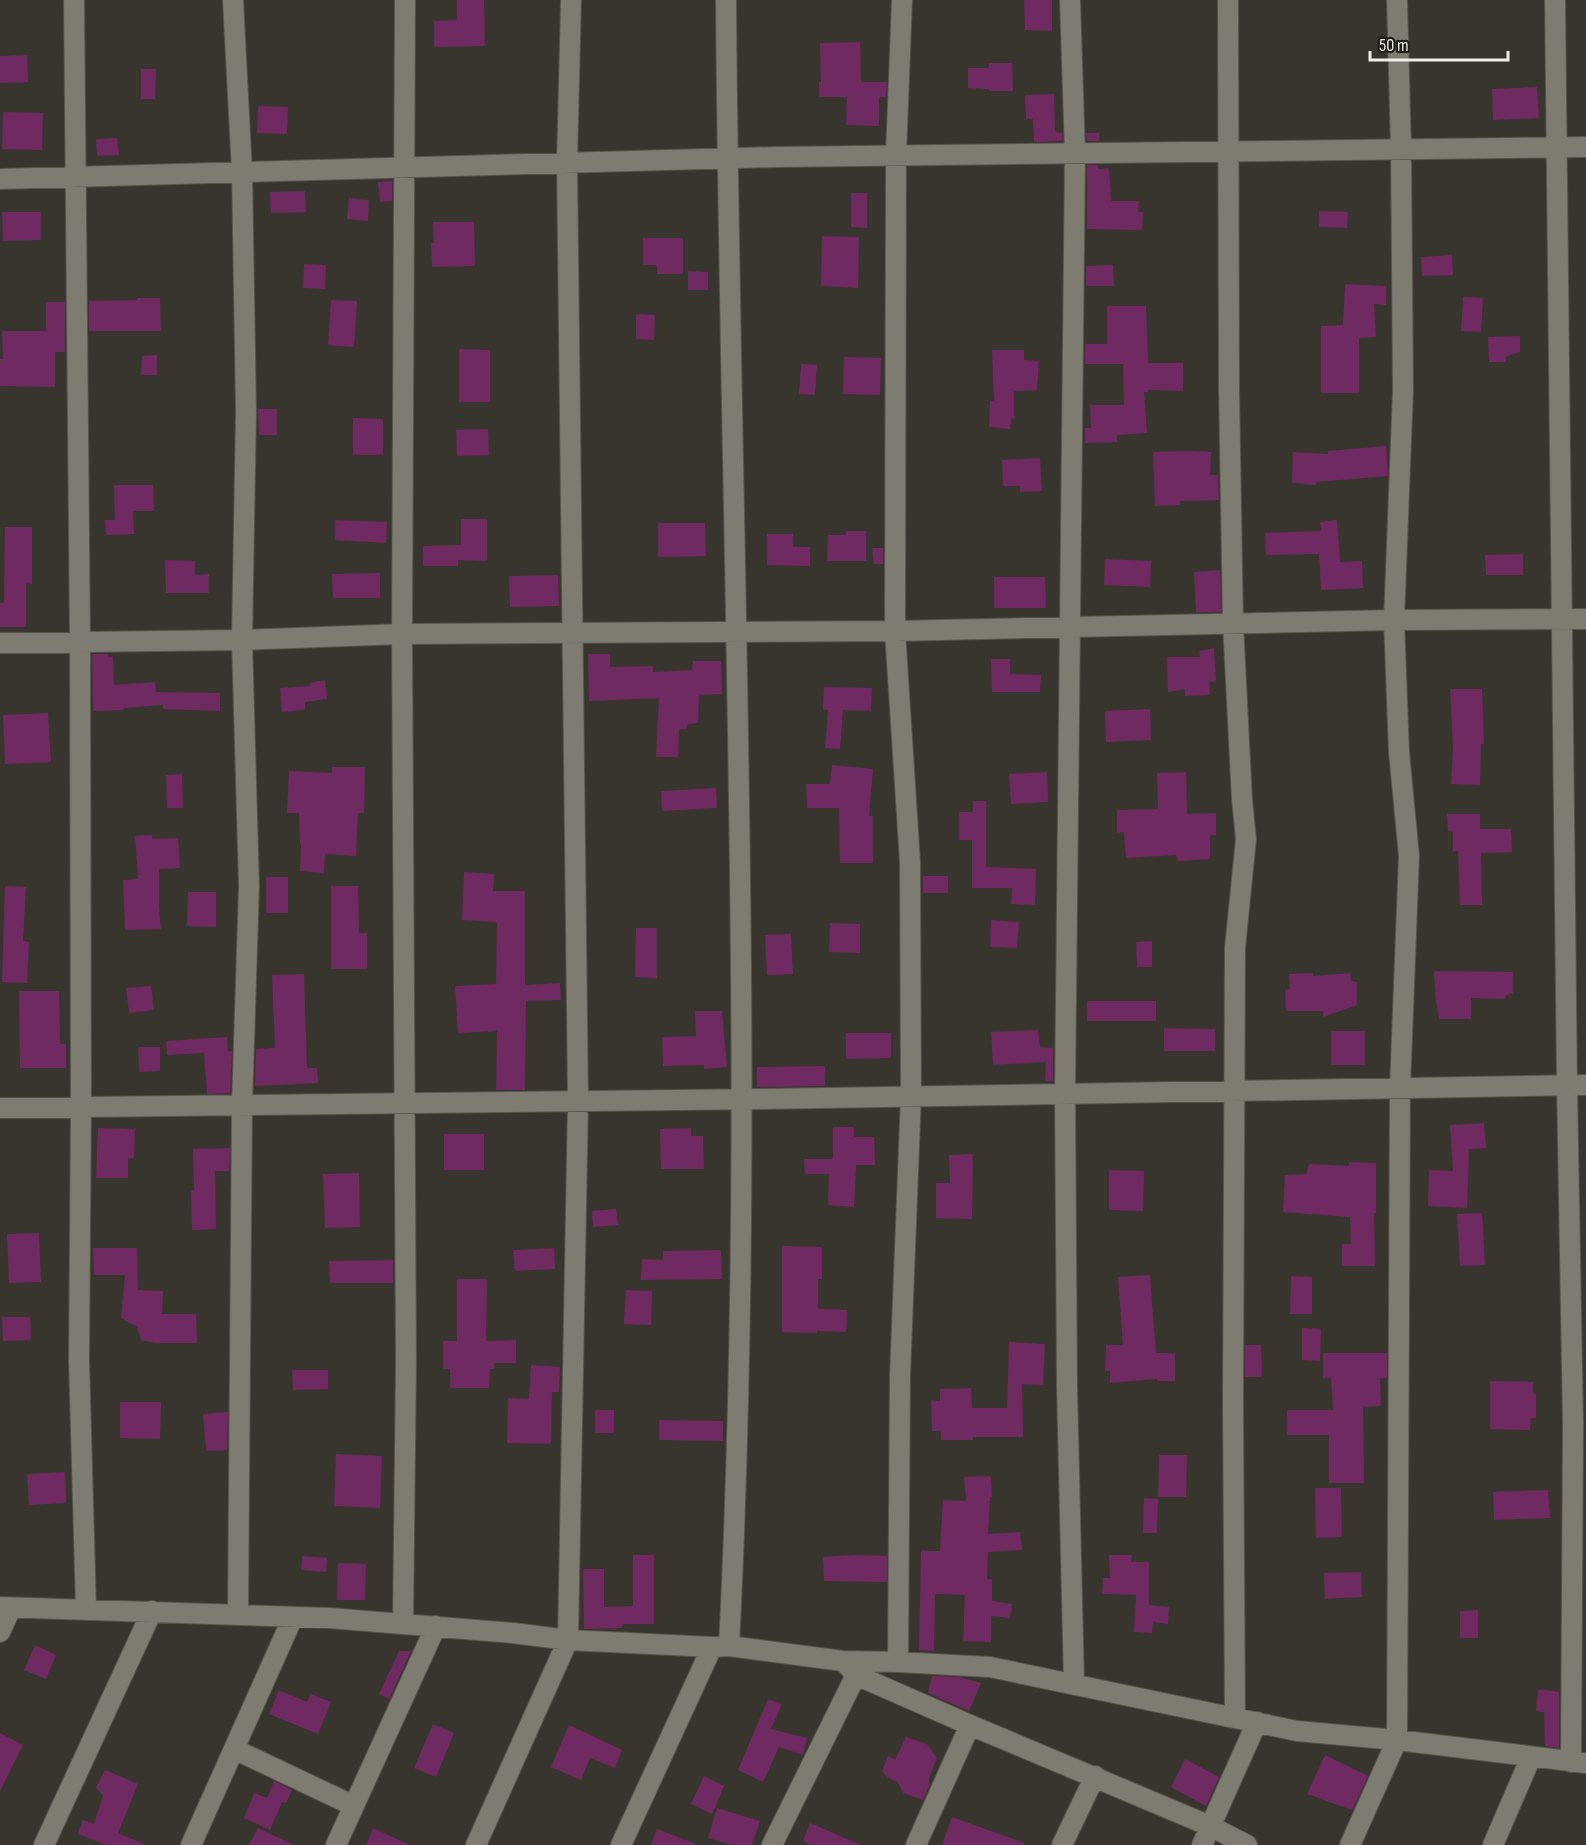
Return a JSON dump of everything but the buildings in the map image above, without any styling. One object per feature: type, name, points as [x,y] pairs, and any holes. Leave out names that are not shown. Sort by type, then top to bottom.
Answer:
[{"type":"street","points":[[74,0],[81,642],[79,1360],[86,1609]]},
{"type":"street","points":[[233,0],[242,172],[246,411],[242,640],[249,886],[242,1105],[238,1615]]},
{"type":"street","points":[[403,1624],[406,1360],[402,634],[405,0]]},
{"type":"street","points":[[476,1845],[568,1640],[578,1101],[567,163],[571,0]]},
{"type":"street","points":[[621,1845],[720,1647],[740,1325],[738,633],[727,158],[726,0]]},
{"type":"street","points":[[898,1662],[900,1376],[911,1096],[910,862],[895,631],[896,155],[902,0]]},
{"type":"street","points":[[1070,0],[1075,154],[1065,1093],[1067,1387],[1074,1684]]},
{"type":"street","points":[[1228,0],[1233,623],[1246,839],[1235,948],[1233,1402],[1235,1717]]},
{"type":"street","points":[[1350,1845],[1397,1740],[1400,1088],[1409,856],[1399,752],[1394,620],[1403,390],[1397,0]]},
{"type":"street","points":[[849,1668],[898,1662],[990,1667],[1297,1731],[1397,1740],[1579,1762],[1573,1424],[1576,1085],[1563,621],[1555,148],[1555,0]]},
{"type":"street","points":[[0,179],[727,158],[1586,147]]},
{"type":"street","points":[[0,644],[242,640],[402,634],[738,633],[1069,629],[1394,620],[1586,620]]},
{"type":"street","points":[[0,1108],[741,1099],[1576,1085]]},
{"type":"street","points":[[0,1632],[6,1608],[152,1611],[436,1626],[568,1640],[720,1647],[849,1668],[970,1725],[1095,1776],[1210,1826],[1247,1845]]},
{"type":"street","points":[[44,1845],[152,1611]]},
{"type":"street","points":[[191,1845],[293,1617]]},
{"type":"street","points":[[336,1845],[436,1626]]},
{"type":"street","points":[[772,1845],[849,1668]]},
{"type":"street","points":[[1202,1845],[1257,1722]]},
{"type":"street","points":[[915,1845],[970,1725]]},
{"type":"street","points":[[234,1749],[354,1806]]},
{"type":"street","points":[[1493,1845],[1531,1757]]},
{"type":"street","points":[[1062,1845],[1095,1776]]}]
